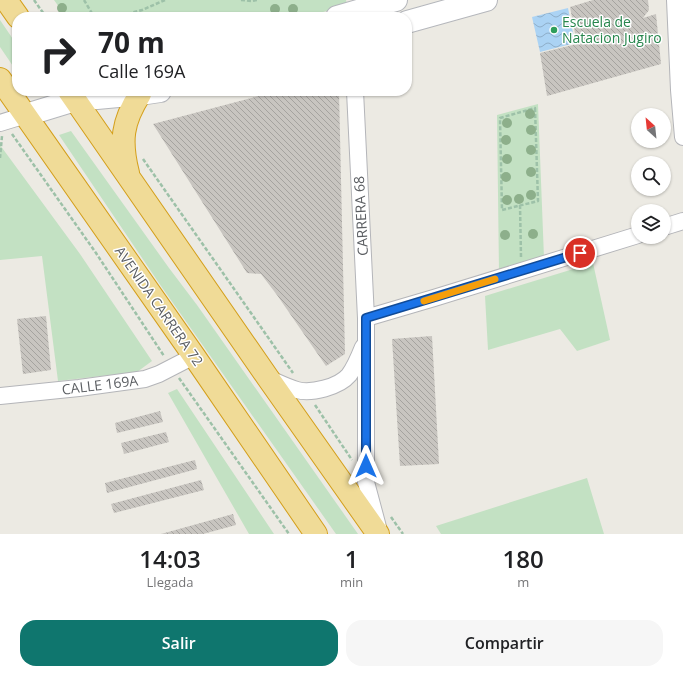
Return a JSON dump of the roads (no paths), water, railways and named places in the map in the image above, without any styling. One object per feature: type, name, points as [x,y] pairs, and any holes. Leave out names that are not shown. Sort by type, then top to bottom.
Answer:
[{"type":"highway","points":[[6,0],[14,12]]},
{"type":"highway","name":"AVENIDA CARRERA 72","points":[[0,79],[12,96]]},
{"type":"highway","name":"AVENIDA CARRERA 72","points":[[12,96],[316,534]]},
{"type":"highway","points":[[73,96],[268,378],[379,534]]},
{"type":"highway","points":[[129,178],[123,154],[124,130],[130,111],[147,96]]},
{"type":"main road","points":[[349,12],[369,4],[396,0]]},
{"type":"main road","points":[[412,21],[486,0]]},
{"type":"main road","points":[[369,4],[381,12]]},
{"type":"main road","points":[[26,115],[70,96]]},
{"type":"street","points":[[675,0],[679,90],[683,137]]},
{"type":"street","name":"CARRERA 68","points":[[355,96],[366,318],[366,482],[379,534]]},
{"type":"street","points":[[2,122],[26,115]]},
{"type":"street","points":[[671,225],[683,222]]},
{"type":"street","points":[[366,318],[631,237]]},
{"type":"street","name":"CARRERA 68","points":[[268,378],[297,390],[306,391],[327,388],[338,384],[348,376],[355,366],[366,340]]},
{"type":"street","name":"CALLE 169A","points":[[0,396],[79,388],[145,379],[172,368],[194,356]]},
{"type":"water","name":"Escuela de Natacion Jugiro","points":[[568,8],[575,43],[540,52],[532,17]]},
{"type":"place","name":"Escuela de Natacion Jugiro","points":[[554,30]]}]
